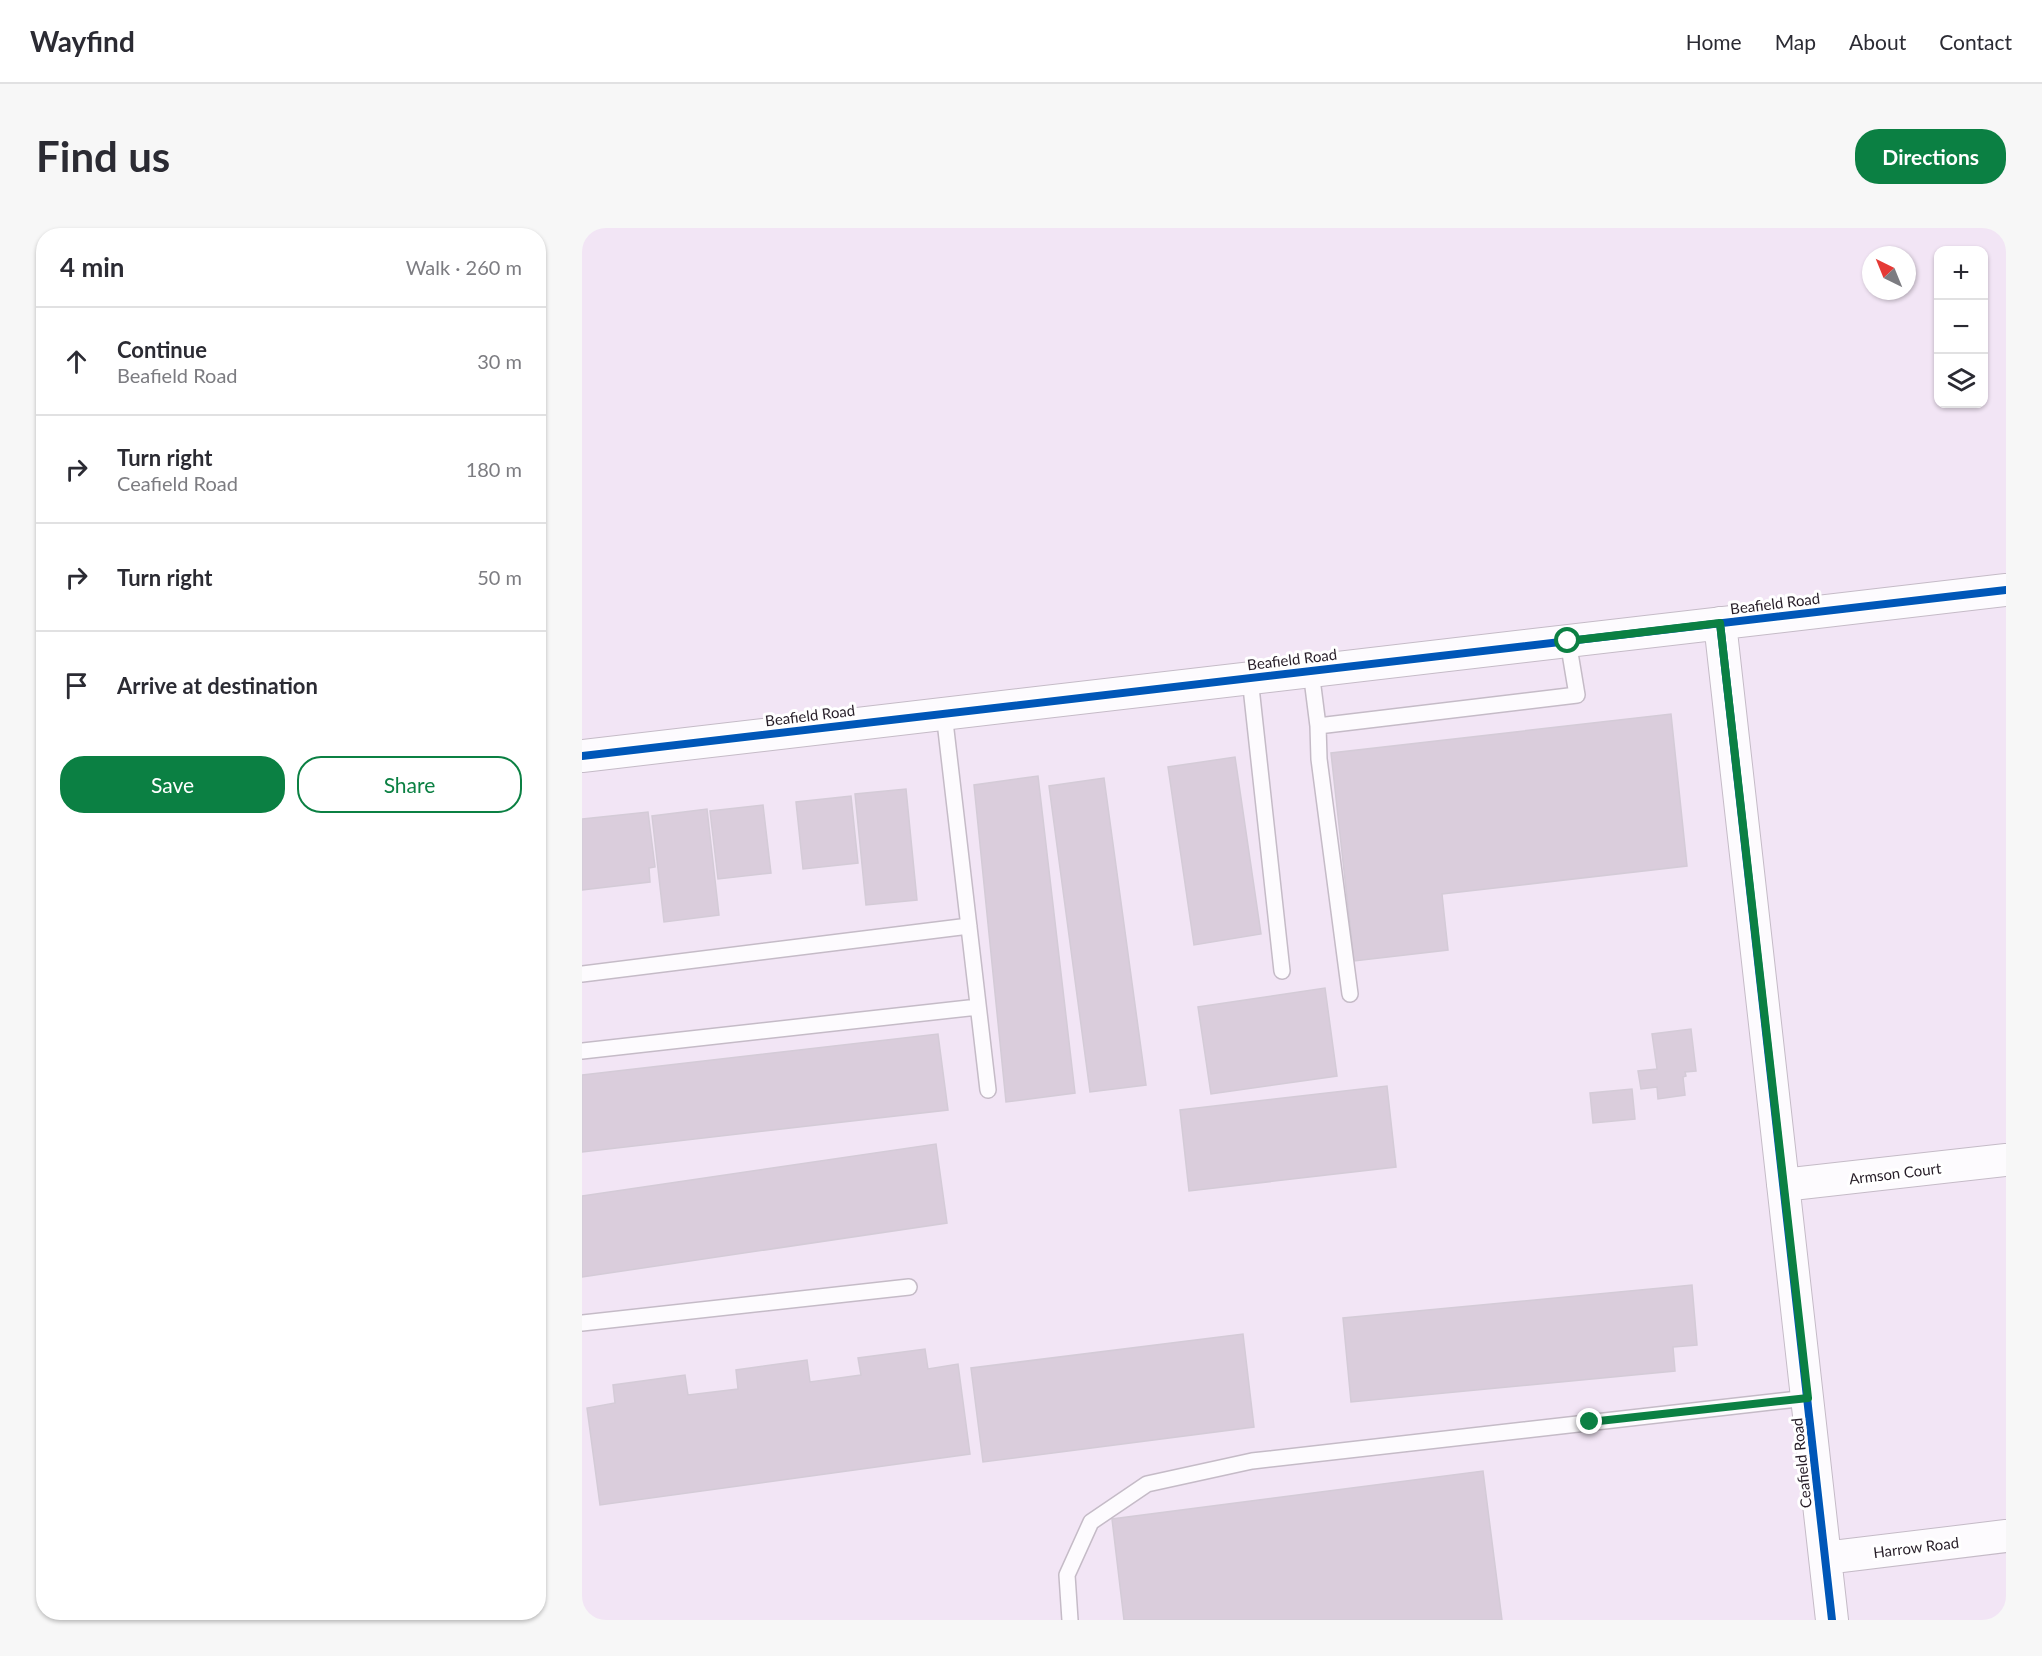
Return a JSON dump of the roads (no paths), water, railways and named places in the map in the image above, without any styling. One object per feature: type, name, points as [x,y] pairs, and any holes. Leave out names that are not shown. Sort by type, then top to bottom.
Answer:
[{"type":"street","name":"Beafield Road","points":[[582,756],[2006,590]]},
{"type":"street","name":"Ceafield Road","points":[[1720,623],[1832,1620]]},
{"type":"street","name":"Armson Court","points":[[1783,1185],[2006,1160]]},
{"type":"street","name":"Harrow Road","points":[[1825,1558],[2006,1536]]},
{"type":"lane","points":[[1318,726],[1577,695],[1568,641]]},
{"type":"lane","points":[[1311,670],[1318,726],[1318,759],[1350,994]]},
{"type":"lane","points":[[1250,678],[1282,971]]},
{"type":"lane","points":[[944,713],[988,1090]]},
{"type":"lane","points":[[582,974],[969,927]]},
{"type":"lane","points":[[582,1051],[978,1007]]},
{"type":"lane","points":[[582,1323],[909,1287]]},
{"type":"lane","points":[[1070,1620],[1067,1575],[1091,1522],[1147,1484],[1252,1461],[1808,1398]]}]
